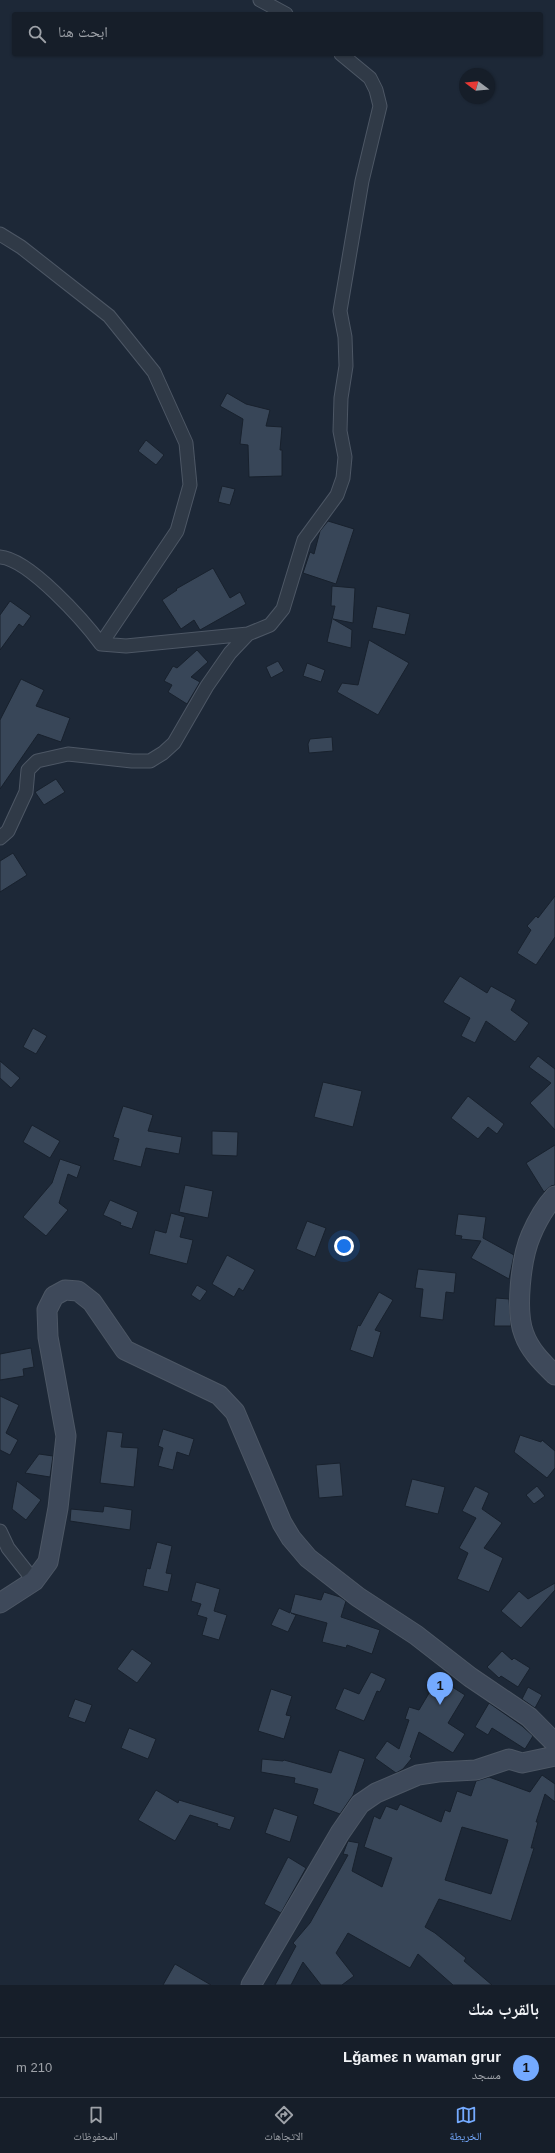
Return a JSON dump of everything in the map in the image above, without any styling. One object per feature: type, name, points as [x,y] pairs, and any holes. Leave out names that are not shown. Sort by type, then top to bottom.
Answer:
[{"type":"street","points":[[260,0],[282,12]]},
{"type":"street","points":[[0,557],[16,562],[32,573],[72,610],[101,644],[126,646],[248,634],[270,625],[283,609],[304,540],[337,495],[343,478],[345,457],[340,431],[341,398],[346,366],[345,344],[340,311],[362,181],[380,106],[376,90],[370,78],[343,56]]},
{"type":"street","points":[[0,234],[21,246],[109,316],[154,372],[186,443],[190,485],[177,530],[101,644]]},
{"type":"street","points":[[0,838],[8,832],[26,792],[28,770],[37,761],[68,754],[132,761],[150,761],[163,753],[174,743],[207,686],[230,653],[248,634]]},
{"type":"street","points":[[555,1196],[540,1216],[530,1236],[522,1275],[520,1307],[521,1323],[529,1344],[539,1359],[555,1375]]},
{"type":"street","points":[[0,1603],[34,1581],[48,1562],[58,1508],[66,1436],[48,1337],[47,1310],[54,1296],[65,1290],[78,1291],[92,1302],[125,1350],[219,1395],[236,1412],[282,1523],[291,1538],[308,1558],[358,1597],[416,1635],[470,1676],[529,1717],[555,1743]]},
{"type":"street","points":[[0,1531],[8,1548],[34,1581]]},
{"type":"street","points":[[251,1985],[340,1833],[360,1804],[376,1793],[418,1775],[438,1772],[476,1770],[509,1759],[522,1763],[555,1756]]},
{"type":"building","points":[[227,393],[246,404],[270,410],[266,426],[282,427],[280,450],[282,450],[282,476],[249,477],[248,445],[240,444],[243,419],[220,406]]},
{"type":"building","points":[[146,440],[164,455],[156,465],[138,451]]},
{"type":"building","points":[[222,486],[235,489],[230,505],[218,502]]},
{"type":"building","points":[[328,521],[354,529],[336,584],[303,573],[310,552],[314,554],[320,531]]},
{"type":"building","points":[[213,568],[230,598],[240,592],[246,604],[200,630],[194,620],[181,629],[162,600],[177,590],[176,589]]},
{"type":"building","points":[[332,586],[355,588],[353,623],[333,619],[352,630],[351,648],[327,642],[335,606],[331,606]]},
{"type":"building","points":[[10,601],[31,616],[23,627],[19,624],[0,650],[0,615]]},
{"type":"building","points":[[377,606],[410,614],[405,635],[372,628]]},
{"type":"building","points":[[369,640],[409,663],[378,715],[337,692],[342,683],[358,685]]},
{"type":"building","points":[[197,650],[208,662],[191,677],[200,682],[187,704],[168,692],[172,685],[164,681],[173,666],[177,668]]},
{"type":"building","points":[[278,661],[284,671],[271,678],[266,667]]},
{"type":"building","points":[[307,663],[325,670],[321,682],[303,676]]},
{"type":"building","points":[[21,679],[44,690],[36,706],[70,718],[61,742],[38,734],[0,789],[0,720]]},
{"type":"building","points":[[332,737],[333,751],[309,753],[308,744],[310,739]]},
{"type":"building","points":[[56,779],[65,792],[44,805],[35,792]]},
{"type":"building","points":[[13,853],[27,875],[0,892],[0,861]]},
{"type":"building","points":[[555,896],[555,937],[536,965],[517,953],[531,930],[527,926],[536,916],[538,918]]},
{"type":"building","points":[[460,976],[487,993],[491,986],[516,1000],[511,1010],[529,1023],[515,1042],[486,1021],[475,1043],[461,1036],[470,1018],[443,1002]]},
{"type":"building","points":[[33,1028],[47,1036],[36,1054],[23,1047]]},
{"type":"building","points":[[538,1056],[555,1069],[555,1130],[530,1103],[551,1083],[529,1067]]},
{"type":"building","points":[[0,1061],[20,1078],[11,1088],[0,1078]]},
{"type":"building","points":[[323,1082],[362,1091],[353,1127],[314,1117]]},
{"type":"building","points":[[468,1096],[504,1124],[497,1134],[488,1127],[478,1139],[451,1118]]},
{"type":"building","points":[[123,1106],[153,1115],[148,1131],[182,1137],[179,1154],[146,1148],[141,1167],[113,1160],[119,1139],[113,1137]]},
{"type":"building","points":[[32,1125],[60,1141],[50,1158],[23,1142]]},
{"type":"building","points":[[212,1131],[238,1132],[237,1156],[212,1155]]},
{"type":"building","points":[[555,1145],[555,1185],[551,1186],[544,1192],[526,1163]]},
{"type":"building","points":[[60,1159],[81,1166],[77,1178],[68,1174],[59,1203],[68,1210],[46,1236],[23,1217],[52,1183]]},
{"type":"building","points":[[185,1185],[213,1191],[208,1218],[179,1212]]},
{"type":"building","points":[[110,1200],[138,1212],[132,1229],[120,1225],[121,1223],[103,1215]]},
{"type":"building","points":[[171,1213],[185,1217],[180,1237],[193,1240],[187,1264],[149,1254],[155,1230],[166,1233]]},
{"type":"building","points":[[458,1214],[486,1217],[483,1238],[514,1255],[509,1279],[471,1258],[481,1241],[461,1239],[462,1236],[455,1235]]},
{"type":"building","points":[[307,1221],[326,1228],[315,1257],[296,1249]]},
{"type":"building","points":[[227,1255],[255,1270],[243,1291],[239,1288],[234,1297],[212,1284]]},
{"type":"building","points":[[418,1269],[456,1273],[454,1293],[446,1292],[443,1320],[420,1317],[423,1289],[415,1288]]},
{"type":"building","points":[[197,1285],[207,1291],[200,1301],[191,1295]]},
{"type":"building","points":[[379,1292],[393,1300],[375,1330],[381,1332],[373,1358],[350,1350],[358,1325],[360,1326]]},
{"type":"building","points":[[496,1298],[509,1299],[511,1326],[494,1326]]},
{"type":"building","points":[[31,1348],[34,1367],[23,1369],[24,1376],[0,1380],[0,1354]]},
{"type":"building","points":[[0,1396],[19,1405],[6,1433],[18,1440],[10,1455],[0,1450]]},
{"type":"building","points":[[163,1429],[194,1439],[189,1456],[177,1452],[173,1470],[158,1466],[163,1448],[158,1446]]},
{"type":"building","points":[[107,1431],[123,1433],[121,1447],[138,1448],[134,1487],[100,1483]]},
{"type":"building","points":[[520,1435],[541,1442],[542,1440],[555,1451],[555,1468],[547,1478],[514,1452]]},
{"type":"building","points":[[39,1454],[53,1456],[50,1477],[25,1473]]},
{"type":"building","points":[[340,1463],[343,1496],[319,1498],[316,1465]]},
{"type":"building","points":[[412,1479],[445,1487],[438,1514],[405,1506]]},
{"type":"building","points":[[17,1481],[41,1500],[26,1520],[12,1509]]},
{"type":"building","points":[[475,1486],[489,1493],[482,1509],[502,1523],[484,1548],[503,1558],[489,1592],[457,1579],[468,1553],[459,1548],[476,1518],[462,1511]]},
{"type":"building","points":[[537,1486],[545,1496],[534,1504],[526,1495]]},
{"type":"building","points":[[104,1506],[132,1510],[130,1530],[70,1521],[71,1509],[103,1512]]},
{"type":"building","points":[[157,1542],[172,1546],[166,1573],[172,1574],[168,1592],[143,1586],[147,1568],[150,1569]]},
{"type":"building","points":[[196,1582],[220,1589],[214,1611],[227,1615],[219,1640],[202,1635],[207,1618],[197,1615],[201,1604],[191,1601]]},
{"type":"building","points":[[555,1583],[555,1590],[521,1628],[501,1611],[519,1591],[528,1599]]},
{"type":"building","points":[[324,1592],[340,1597],[346,1601],[341,1617],[380,1630],[372,1654],[347,1645],[346,1648],[322,1642],[327,1623],[291,1613],[296,1615],[288,1632],[271,1625],[279,1608],[290,1613],[295,1594],[321,1600]]},
{"type":"building","points":[[132,1649],[152,1663],[137,1683],[117,1669]]},
{"type":"building","points":[[502,1651],[512,1660],[514,1658],[530,1668],[518,1687],[501,1676],[499,1678],[487,1667]]},
{"type":"building","points":[[371,1672],[386,1679],[380,1692],[377,1691],[364,1721],[335,1709],[344,1688],[359,1694]]},
{"type":"building","points":[[438,1678],[465,1695],[448,1723],[465,1734],[453,1753],[419,1732],[410,1757],[412,1758],[403,1769],[396,1773],[375,1758],[387,1741],[399,1749],[409,1720],[405,1719],[409,1707],[419,1710]]},
{"type":"building","points":[[528,1687],[542,1695],[535,1708],[522,1699]]},
{"type":"building","points":[[271,1689],[292,1696],[286,1715],[291,1716],[284,1739],[258,1731]]},
{"type":"building","points":[[75,1699],[92,1705],[85,1723],[68,1717]]},
{"type":"building","points":[[489,1703],[522,1726],[533,1736],[525,1749],[492,1728],[488,1735],[475,1727]]},
{"type":"building","points":[[129,1728],[156,1739],[148,1759],[121,1748]]},
{"type":"building","points":[[339,1750],[365,1759],[353,1795],[340,1814],[313,1804],[318,1789],[294,1783],[295,1778],[261,1772],[262,1759],[284,1760],[331,1773]]},
{"type":"building","points":[[542,1775],[555,1784],[555,1802],[545,1794],[536,1822],[538,1822],[531,1848],[534,1848],[511,1921],[439,1899],[425,1927],[435,1933],[466,1958],[464,1961],[492,1985],[453,1985],[418,1954],[410,1968],[348,1933],[336,1953],[354,1976],[342,1985],[321,1985],[303,1962],[291,1985],[275,1985],[296,1946],[293,1943],[310,1923],[348,1855],[343,1854],[348,1841],[359,1843],[352,1871],[382,1887],[392,1858],[364,1847],[374,1816],[380,1819],[386,1806],[397,1810],[400,1804],[441,1822],[445,1810],[450,1812],[457,1791],[471,1796],[476,1781],[489,1777],[530,1792]],"holes":[[[462,1827],[508,1840],[491,1894],[445,1880]]]},
{"type":"building","points":[[156,1790],[178,1803],[179,1800],[235,1817],[230,1830],[217,1826],[218,1824],[190,1815],[175,1841],[138,1820]]},
{"type":"building","points":[[274,1808],[298,1816],[290,1842],[265,1833]]},
{"type":"building","points":[[288,1857],[306,1868],[281,1913],[264,1904]]},
{"type":"building","points":[[175,1964],[211,1985],[163,1985]]},
{"type":"place","name":"Lǧameε n waman grur","points":[[440,1705]]}]
